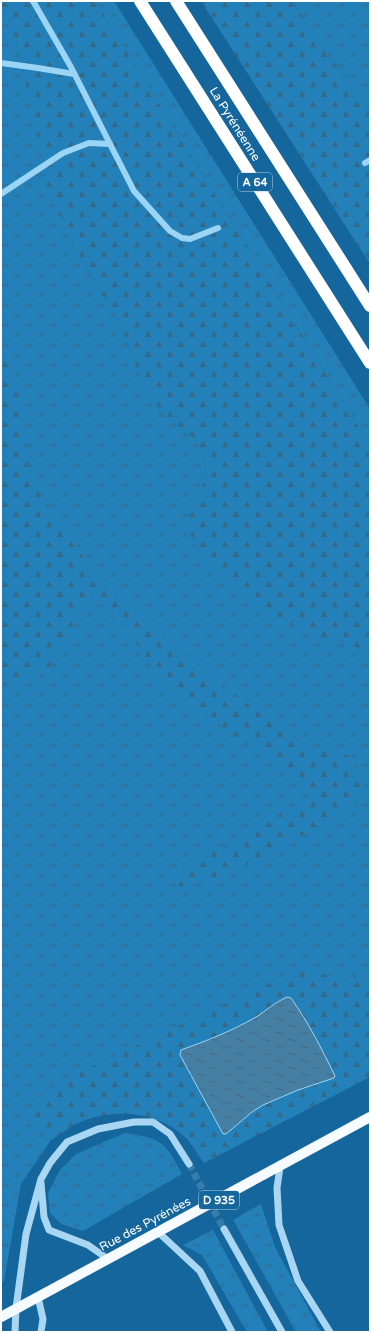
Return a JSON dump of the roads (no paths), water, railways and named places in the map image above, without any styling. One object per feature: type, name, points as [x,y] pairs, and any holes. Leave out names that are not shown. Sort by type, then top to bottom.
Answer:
[{"type":"highway","name":"La Pyrénéenne","points":[[140,1],[370,363]]},
{"type":"highway","name":"La Pyrénéenne","points":[[176,1],[370,306]]},
{"type":"main road","name":"Rue des Pyrénées","points":[[16,1308],[370,1117]]},
{"type":"main road","name":"D 935","points":[[1,1317],[16,1308]]},
{"type":"street","points":[[16,1332],[16,1308],[26,1234],[41,1179],[50,1163],[67,1142],[98,1129],[134,1122],[153,1122],[170,1134],[189,1164]]},
{"type":"street","points":[[280,1166],[277,1188],[279,1225],[298,1281],[330,1332]]},
{"type":"street","points":[[41,1179],[44,1217],[50,1230],[88,1245],[108,1259]]},
{"type":"street","points":[[224,1229],[282,1332]]},
{"type":"street","points":[[158,1232],[200,1271],[232,1332]]},
{"type":"street","points":[[38,1297],[43,1319],[41,1332]]},
{"type":"water","points":[[287,997],[291,998],[303,1017],[335,1076],[334,1078],[298,1090],[263,1105],[252,1112],[226,1134],[223,1134],[180,1055],[181,1050],[238,1027],[256,1017],[278,1001]]},
{"type":"waterway","points":[[33,1],[71,67],[110,144]]},
{"type":"waterway","points":[[1,63],[74,74]]},
{"type":"waterway","points":[[1,194],[63,153],[89,143],[110,144],[134,191],[170,231],[182,238],[190,239],[218,228]]},
{"type":"waterway","points":[[365,163],[370,160]]},
{"type":"tunnel","points":[[189,1164],[224,1229]]}]
